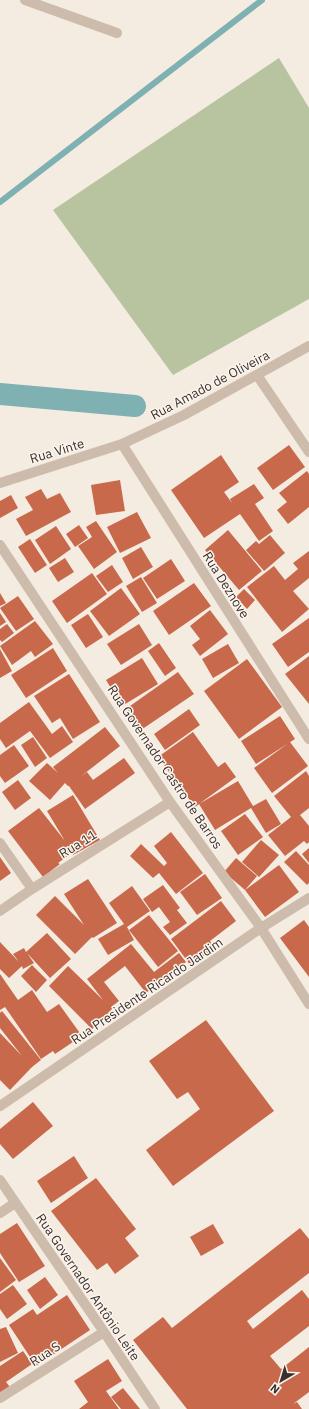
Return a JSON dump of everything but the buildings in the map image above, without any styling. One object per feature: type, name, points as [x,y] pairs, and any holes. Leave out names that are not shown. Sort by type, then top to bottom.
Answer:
[{"type":"street","points":[[24,0],[117,33]]},
{"type":"street","name":"Rua Amado de Oliveira","points":[[122,444],[184,415],[309,346]]},
{"type":"street","points":[[257,375],[309,452]]},
{"type":"street","name":"Rua Vinte","points":[[0,482],[122,444]]},
{"type":"street","name":"Rua Deznove","points":[[122,444],[309,739]]},
{"type":"street","name":"Rua Governador Castro de Barros","points":[[0,545],[170,802],[261,928],[309,1004]]},
{"type":"street","name":"Rua 11","points":[[0,911],[32,889],[170,802]]},
{"type":"street","points":[[0,843],[32,889]]},
{"type":"street","name":"Rua Presidente Ricardo Jardim","points":[[0,1106],[261,928],[309,898]]},
{"type":"street","name":"Rua Governador Antônio Leite","points":[[0,1180],[155,1409]]},
{"type":"street","points":[[0,1213],[15,1203]]},
{"type":"street","name":"Rua S","points":[[0,1398],[104,1332]]},
{"type":"green space","points":[[279,58],[309,108],[309,299],[173,375],[53,210]]},
{"type":"waterway","points":[[0,202],[262,0]]},
{"type":"waterway","points":[[0,394],[135,406]]}]
